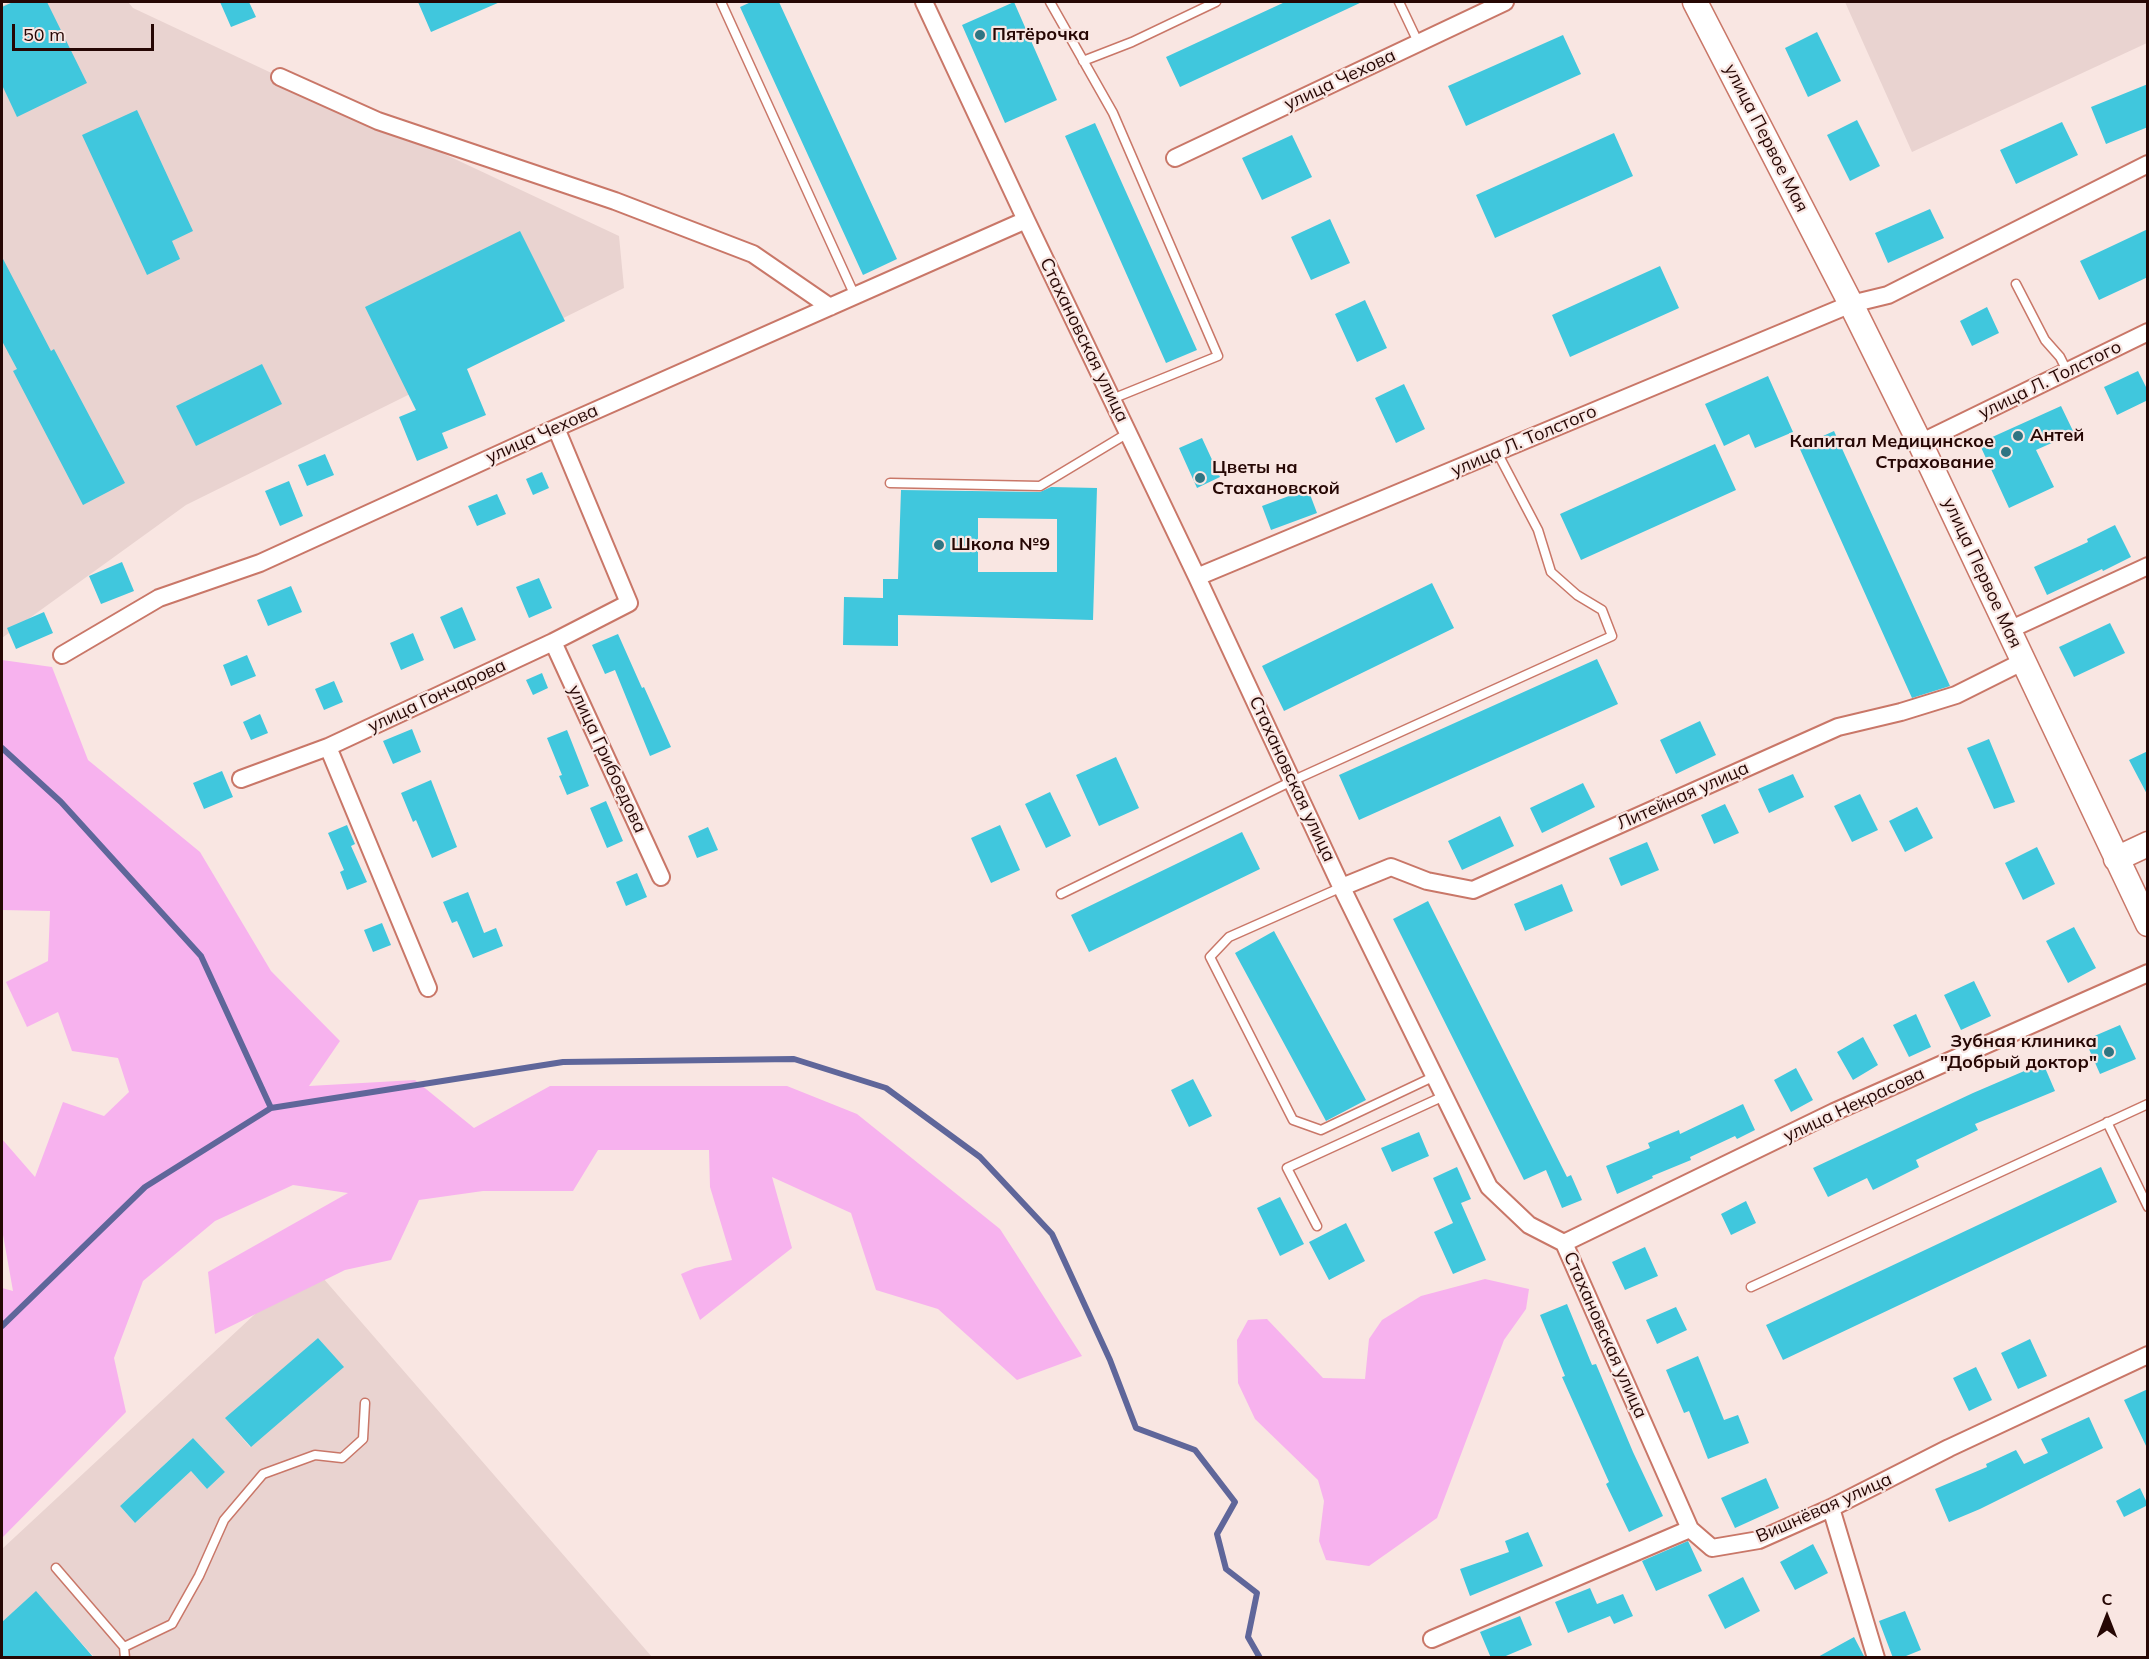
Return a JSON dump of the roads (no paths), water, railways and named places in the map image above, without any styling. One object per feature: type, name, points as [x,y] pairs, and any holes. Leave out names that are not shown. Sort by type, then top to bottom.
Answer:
[{"type":"street","name":"Стахановская улица","points":[[925,2],[1342,887],[1489,1187],[1529,1225],[1564,1243],[1690,1529]]},
{"type":"street","name":"улица Чехова","points":[[1175,158],[1505,2]]},
{"type":"street","name":"улица Первое Мая","points":[[1695,2],[1920,443],[2148,924]]},
{"type":"street","points":[[280,77],[378,121],[615,201],[753,254],[830,307]]},
{"type":"street","name":"улица Л. Толстого","points":[[1197,577],[1851,304],[1888,295],[2148,164]]},
{"type":"street","name":"улица Чехова","points":[[62,655],[159,598],[260,563],[556,428],[1026,220]]},
{"type":"street","name":"улица Л. Толстого","points":[[1920,443],[2148,332]]},
{"type":"street","name":"улица Гончарова","points":[[241,779],[328,747],[553,642],[629,603],[556,428]]},
{"type":"street","points":[[2009,630],[2148,566]]},
{"type":"street","name":"улица Грибоедова","points":[[553,642],[661,877]]},
{"type":"street","name":"Литейная улица","points":[[1342,887],[1391,867],[1427,881],[1473,890],[1838,727],[1956,695],[2024,661]]},
{"type":"street","points":[[328,747],[428,988]]},
{"type":"street","points":[[2116,859],[2148,844]]},
{"type":"street","name":"улица Некрасова","points":[[1564,1243],[1834,1112],[2148,973]]},
{"type":"street","name":"Вишнёвая улица","points":[[1690,1529],[1712,1548],[1759,1540],[1832,1508],[1948,1448],[2148,1355]]},
{"type":"street","points":[[1832,1508],[1876,1658]]},
{"type":"street","points":[[1432,1638],[1690,1529]]},
{"type":"lane","points":[[721,2],[855,296]]},
{"type":"lane","points":[[1050,2],[1113,113],[1218,357],[1112,399]]},
{"type":"lane","points":[[1083,61],[1132,42],[1216,2]]},
{"type":"lane","points":[[1399,2],[1419,42]]},
{"type":"lane","points":[[2016,284],[2045,340],[2060,357],[2067,371]]},
{"type":"lane","points":[[890,483],[1040,486],[1128,433]]},
{"type":"lane","points":[[1061,894],[1292,781],[1612,636],[1602,610],[1576,595],[1551,572],[1538,530],[1497,452]]},
{"type":"lane","points":[[1342,887],[1229,937],[1210,957],[1293,1120],[1321,1130],[1435,1076]]},
{"type":"lane","points":[[1317,1226],[1287,1168],[1444,1096]]},
{"type":"lane","points":[[1751,1287],[2148,1104]]},
{"type":"lane","points":[[2107,1122],[2148,1207]]},
{"type":"lane","points":[[124,1647],[172,1624],[199,1576],[224,1520],[263,1474],[315,1455],[342,1458],[363,1439],[365,1403]]},
{"type":"lane","points":[[56,1568],[124,1647],[124,1658]]},
{"type":"waterway","points":[[2,748],[61,802],[201,956],[271,1108]]},
{"type":"waterway","points":[[2,1326],[145,1187],[271,1108],[563,1062],[794,1059],[886,1088],[980,1157],[1052,1234],[1110,1360],[1136,1428],[1195,1450],[1235,1502],[1217,1534],[1226,1569],[1257,1593],[1248,1637],[1260,1658]]},
{"type":"place","name":"Пятёрочка","points":[[980,35]]},
{"type":"place","name":"Антей","points":[[2018,436]]},
{"type":"place","name":"Капитал Медицинское Страхование","points":[[2006,452]]},
{"type":"place","name":"Цветы на Стахановской","points":[[1200,478]]},
{"type":"place","name":"Школа №9","points":[[939,545]]},
{"type":"place","name":"Зубная клиника \"Добрый доктор\"","points":[[2109,1052]]}]
